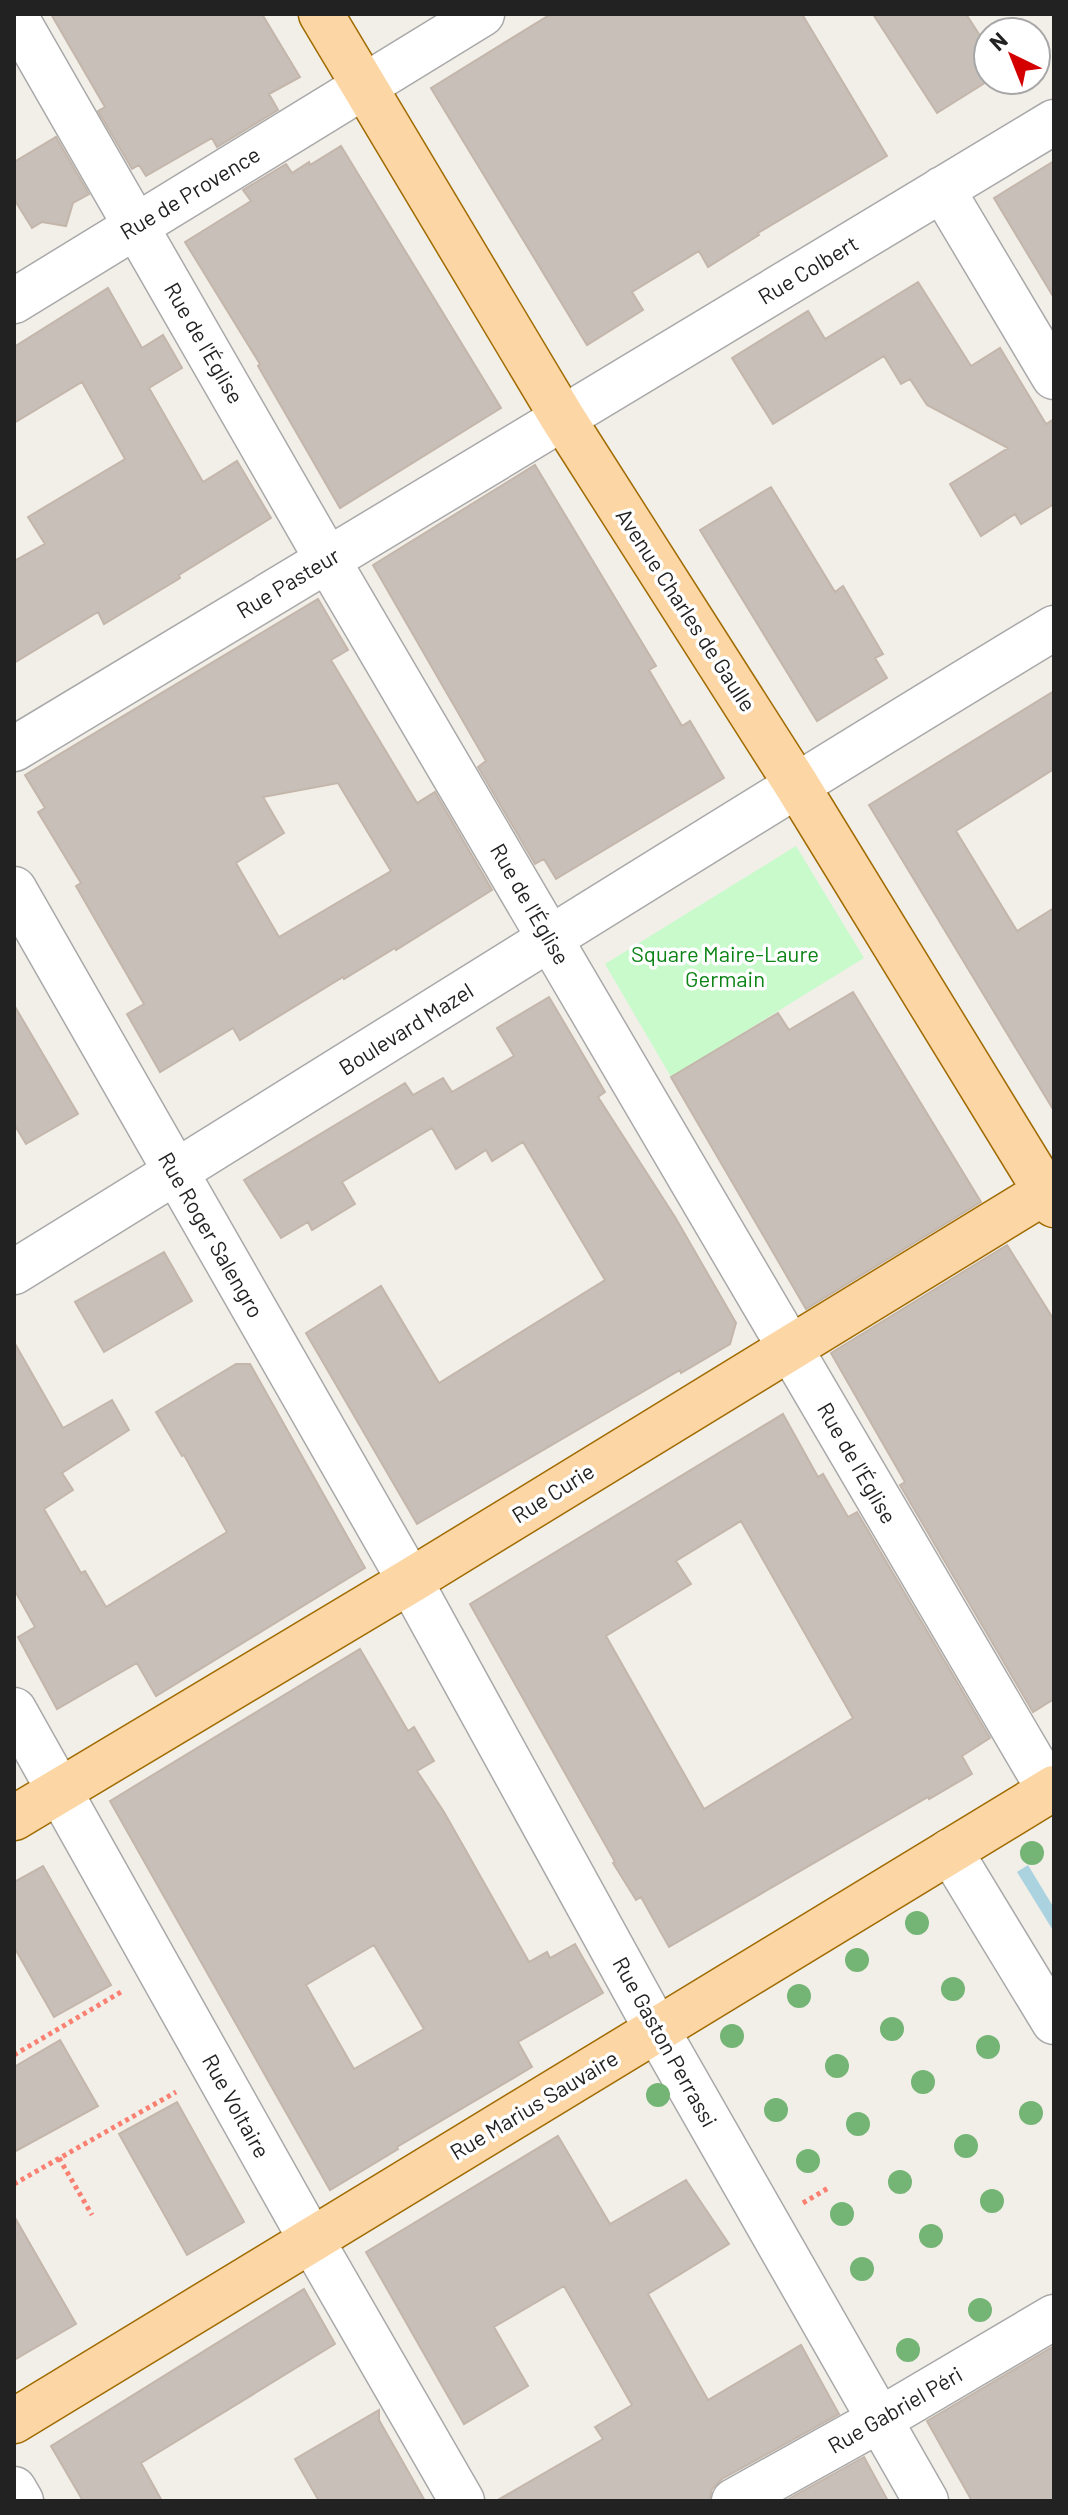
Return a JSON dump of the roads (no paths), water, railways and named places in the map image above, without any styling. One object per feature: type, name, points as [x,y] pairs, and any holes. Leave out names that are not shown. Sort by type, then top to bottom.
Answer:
[{"type":"main road","name":"Avenue Charles de Gaulle","points":[[321,14],[562,417],[796,784],[1051,1194]]},
{"type":"main road","name":"Rue Curie","points":[[14,1818],[410,1581],[790,1348],[1051,1194]]},
{"type":"main road","name":"Rue Marius Sauvaire","points":[[14,2421],[1052,1790]]},
{"type":"street","name":"Rue de l'Église","points":[[14,14],[327,559],[1052,1790]]},
{"type":"street","name":"Rue de Provence","points":[[14,301],[482,14]]},
{"type":"street","name":"Rue Colbert","points":[[562,417],[1054,122]]},
{"type":"street","points":[[942,189],[1054,377]]},
{"type":"street","name":"Rue Pasteur","points":[[14,749],[562,417]]},
{"type":"street","name":"Boulevard Mazel","points":[[14,1272],[796,784],[1054,628]]},
{"type":"street","name":"Rue Roger Salengro","points":[[14,889],[410,1581]]},
{"type":"street","name":"Rue Gaston Perrassi","points":[[410,1581],[657,2030],[926,2501]]},
{"type":"street","name":"Rue Voltaire","points":[[14,1710],[311,2240],[462,2501]]},
{"type":"street","points":[[950,1851],[1054,2022]]},
{"type":"street","name":"Rue Gabriel Péri","points":[[734,2501],[1054,2317]]},
{"type":"street","points":[[14,2489],[21,2501]]},
{"type":"water","points":[[1028,1865],[1054,1908],[1054,1932],[1017,1872]]},
{"type":"park label","name":"Square Maire-Laure Germain","points":[[725,966]]}]
